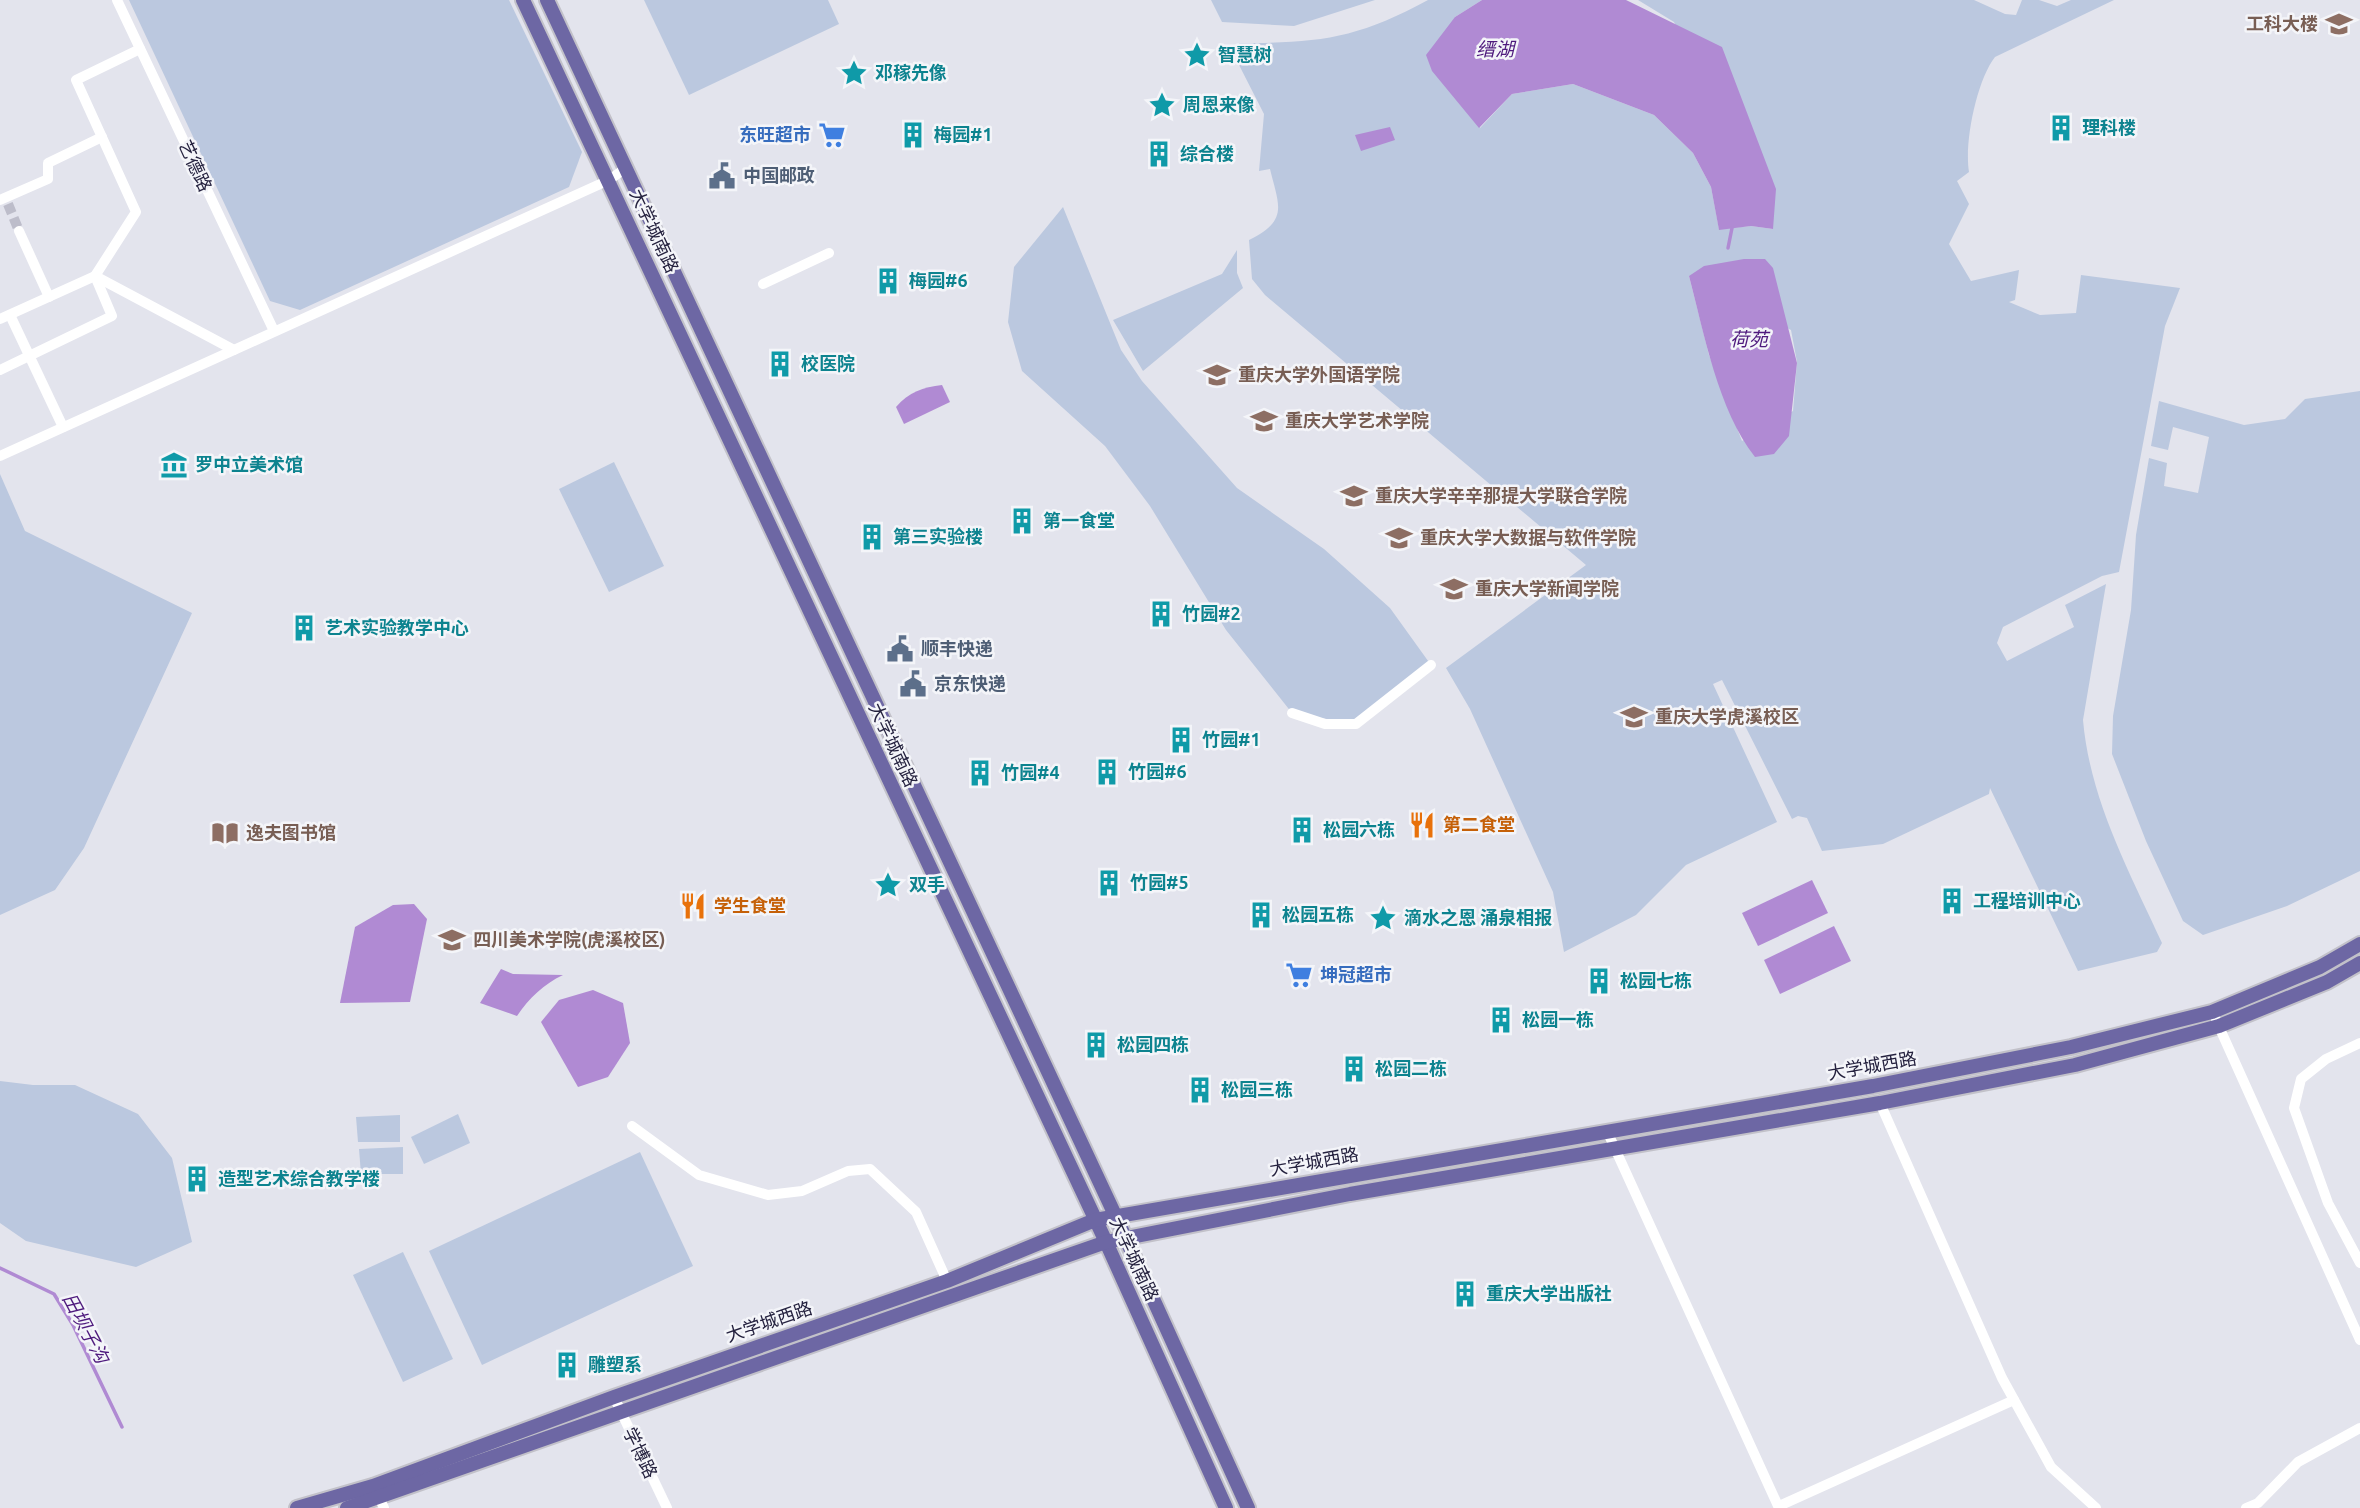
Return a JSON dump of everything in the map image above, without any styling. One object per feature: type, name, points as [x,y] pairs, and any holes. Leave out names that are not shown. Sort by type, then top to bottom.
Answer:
[{"type":"main road","name":"大学城南路","points":[[523,0],[1106,1242],[1226,1508]]},
{"type":"main road","name":"大学城南路","points":[[547,0],[1115,1215],[1248,1508]]},
{"type":"main road","name":"大学城西路","points":[[297,1508],[379,1497],[614,1397],[947,1281],[1095,1220],[1873,1086],[2031,1055],[2212,1012],[2320,967],[2360,944]]},
{"type":"main road","name":"大学城西路","points":[[347,1508],[1106,1242],[1614,1148],[1880,1103],[2075,1065],[2218,1026],[2326,982],[2360,963]]},
{"type":"street","name":"艺德路","points":[[117,0],[274,331]]},
{"type":"street","points":[[63,427],[30,356],[5,317],[94,276],[136,212],[76,80],[140,49]]},
{"type":"street","points":[[4,201],[48,179],[48,163],[102,137]]},
{"type":"street","points":[[0,456],[609,180],[626,168]]},
{"type":"street","points":[[19,231],[49,297]]},
{"type":"street","points":[[763,284],[829,253]]},
{"type":"street","points":[[94,276],[234,350]]},
{"type":"street","points":[[0,370],[112,316],[94,276]]},
{"type":"street","points":[[1292,713],[1325,724],[1356,724],[1431,666]]},
{"type":"street","points":[[2212,1012],[2360,1340]]},
{"type":"street","points":[[2360,1043],[2326,1059],[2301,1079],[2294,1108],[2328,1203],[2360,1263]]},
{"type":"street","points":[[1880,1103],[2014,1399],[2051,1467],[2096,1508]]},
{"type":"street","points":[[632,1126],[699,1175],[768,1195],[802,1191],[848,1171],[870,1169],[916,1212],[947,1281]]},
{"type":"street","points":[[1607,1131],[1779,1507],[2014,1399]]},
{"type":"street","name":"学博路","points":[[614,1397],[667,1508]]},
{"type":"street","points":[[2246,1508],[2259,1503],[2298,1462],[2360,1428]]},
{"type":"shaded area","points":[[129,0],[509,0],[582,152],[569,187],[300,310],[270,301]]},
{"type":"shaded area","points":[[644,0],[828,0],[839,24],[689,95]]},
{"type":"shaded area","points":[[1211,0],[1375,0],[1294,26],[1222,22]]},
{"type":"shaded area","points":[[1428,0],[1482,0],[1455,17],[1480,128],[1512,94],[1573,84],[1654,115],[1693,153],[1711,187],[1719,229],[1751,226],[1773,229],[1674,22],[1638,0],[1974,0],[2005,14],[2016,15],[2022,0],[2039,0],[2057,6],[2071,0],[2114,0],[1995,57],[1983,80],[1973,112],[1968,145],[1969,172],[1957,181],[1969,204],[1949,244],[1971,281],[2019,270],[2015,300],[2009,302],[2040,315],[2076,313],[2081,275],[2180,288],[2165,326],[2119,572],[2102,576],[2003,627],[1997,643],[2007,661],[2074,627],[2065,605],[2106,584],[2083,720],[2087,750],[2102,807],[2162,943],[2157,952],[2078,971],[1990,788],[1989,794],[1883,844],[1822,851],[1807,818],[1798,816],[1792,819],[1722,680],[1713,684],[1777,822],[1686,865],[1636,915],[1564,952],[1553,892],[1470,709],[1446,668],[1586,565],[1265,295],[1252,279],[1249,240],[1262,233],[1276,219],[1278,202],[1270,169],[1259,171],[1264,114],[1238,63],[1239,43],[1315,40],[1358,31]],"holes":[[[1689,276],[1791,330],[1797,362],[1793,411],[1742,441],[1709,355]]]},
{"type":"shaded area","points":[[1063,207],[1121,350],[1142,381],[1237,488],[1324,549],[1390,608],[1431,665],[1356,724],[1292,713],[1226,630],[1150,506],[1105,446],[1022,371],[1008,322],[1014,267]]},
{"type":"shaded area","points":[[1237,250],[1237,273],[1243,288],[1143,371],[1113,320],[1222,274]]},
{"type":"shaded area","points":[[2360,391],[2360,871],[2287,906],[2203,935],[2183,921],[2146,841],[2112,754],[2113,716],[2131,610],[2136,535],[2149,458],[2167,463],[2164,486],[2198,493],[2209,437],[2173,427],[2168,450],[2151,446],[2159,401],[2244,425],[2285,419],[2305,399]]},
{"type":"shaded area","points":[[614,462],[664,566],[609,592],[559,489]]},
{"type":"shaded area","points":[[0,474],[25,531],[192,613],[84,848],[55,890],[0,915]]},
{"type":"shaded area","points":[[0,1081],[33,1085],[75,1085],[138,1114],[172,1158],[192,1242],[136,1267],[26,1241],[0,1223]]},
{"type":"shaded area","points":[[458,1114],[470,1143],[424,1164],[411,1137]]},
{"type":"shaded area","points":[[400,1115],[400,1142],[358,1142],[356,1117]]},
{"type":"shaded area","points":[[403,1147],[403,1174],[361,1174],[359,1149]]},
{"type":"shaded area","points":[[640,1152],[693,1266],[482,1365],[429,1251]]},
{"type":"shaded area","points":[[403,1252],[453,1359],[403,1382],[353,1275]]},
{"type":"water","name":"缙湖","points":[[1482,0],[1626,0],[1722,47],[1776,189],[1773,229],[1751,226],[1719,230],[1711,187],[1693,153],[1654,115],[1573,84],[1512,94],[1479,128],[1432,71],[1426,55],[1455,17]]},
{"type":"water","points":[[1390,127],[1395,140],[1361,151],[1355,135]]},
{"type":"water","name":"荷苑","points":[[1744,259],[1765,259],[1773,268],[1797,363],[1789,436],[1774,454],[1755,457],[1731,417],[1722,394],[1689,276],[1704,266]]},
{"type":"water","points":[[942,385],[950,402],[904,424],[896,407],[917,391]]},
{"type":"water","points":[[1812,880],[1828,913],[1758,946],[1742,913]]},
{"type":"water","points":[[414,904],[427,919],[410,1002],[340,1003],[355,927],[393,905]]},
{"type":"water","points":[[1834,926],[1851,961],[1780,994],[1764,960]]},
{"type":"water","points":[[501,969],[513,974],[563,975],[537,992],[517,1016],[480,1003]]},
{"type":"water","points":[[593,990],[623,1003],[630,1043],[608,1077],[578,1087],[541,1022],[559,1000]]},
{"type":"waterway","points":[[1728,248],[1732,228]]},
{"type":"waterway","name":"田坝子沟","points":[[0,1268],[54,1294],[73,1325],[122,1427]]},
{"type":"tunnel","points":[[8,204],[19,231]]},
{"type":"place","name":"工科大楼","points":[[2339,24]]},
{"type":"place","name":"智慧树","points":[[1197,55]]},
{"type":"place","name":"邓稼先像","points":[[854,73]]},
{"type":"place","name":"周恩来像","points":[[1162,105]]},
{"type":"place","name":"理科楼","points":[[2061,128]]},
{"type":"place","name":"东旺超市","points":[[832,135]]},
{"type":"place","name":"梅园#1","points":[[913,135]]},
{"type":"place","name":"综合楼","points":[[1159,154]]},
{"type":"place","name":"中国邮政","points":[[722,176]]},
{"type":"place","name":"梅园#6","points":[[888,281]]},
{"type":"place","name":"校医院","points":[[780,364]]},
{"type":"place","name":"重庆大学外国语学院","points":[[1217,375]]},
{"type":"place","name":"重庆大学艺术学院","points":[[1264,421]]},
{"type":"place","name":"罗中立美术馆","points":[[174,465]]},
{"type":"place","name":"重庆大学辛辛那提大学联合学院","points":[[1354,496]]},
{"type":"place","name":"第一食堂","points":[[1022,521]]},
{"type":"place","name":"第三实验楼","points":[[872,537]]},
{"type":"place","name":"重庆大学大数据与软件学院","points":[[1399,538]]},
{"type":"place","name":"重庆大学新闻学院","points":[[1454,589]]},
{"type":"place","name":"竹园#2","points":[[1161,614]]},
{"type":"place","name":"艺术实验教学中心","points":[[304,628]]},
{"type":"place","name":"顺丰快递","points":[[900,649]]},
{"type":"place","name":"京东快递","points":[[913,684]]},
{"type":"place","name":"重庆大学虎溪校区","points":[[1634,717]]},
{"type":"place","name":"竹园#1","points":[[1181,740]]},
{"type":"place","name":"竹园#6","points":[[1107,772]]},
{"type":"place","name":"竹园#4","points":[[980,773]]},
{"type":"place","name":"第二食堂","points":[[1422,825]]},
{"type":"place","name":"松园六栋","points":[[1302,830]]},
{"type":"place","name":"逸夫图书馆","points":[[225,833]]},
{"type":"place","name":"竹园#5","points":[[1109,883]]},
{"type":"place","name":"双手","points":[[888,885]]},
{"type":"place","name":"工程培训中心","points":[[1952,901]]},
{"type":"place","name":"学生食堂","points":[[693,906]]},
{"type":"place","name":"松园五栋","points":[[1261,915]]},
{"type":"place","name":"滴水之恩 涌泉相报","points":[[1383,918]]},
{"type":"place","name":"四川美术学院(虎溪校区)","points":[[452,940]]},
{"type":"place","name":"坤冠超市","points":[[1299,975]]},
{"type":"place","name":"松园七栋","points":[[1599,981]]},
{"type":"place","name":"松园一栋","points":[[1501,1020]]},
{"type":"place","name":"松园四栋","points":[[1096,1045]]},
{"type":"place","name":"松园二栋","points":[[1354,1069]]},
{"type":"place","name":"松园三栋","points":[[1200,1090]]},
{"type":"place","name":"造型艺术综合教学楼","points":[[197,1179]]},
{"type":"place","name":"重庆大学出版社","points":[[1465,1294]]},
{"type":"place","name":"雕塑系","points":[[567,1365]]}]
